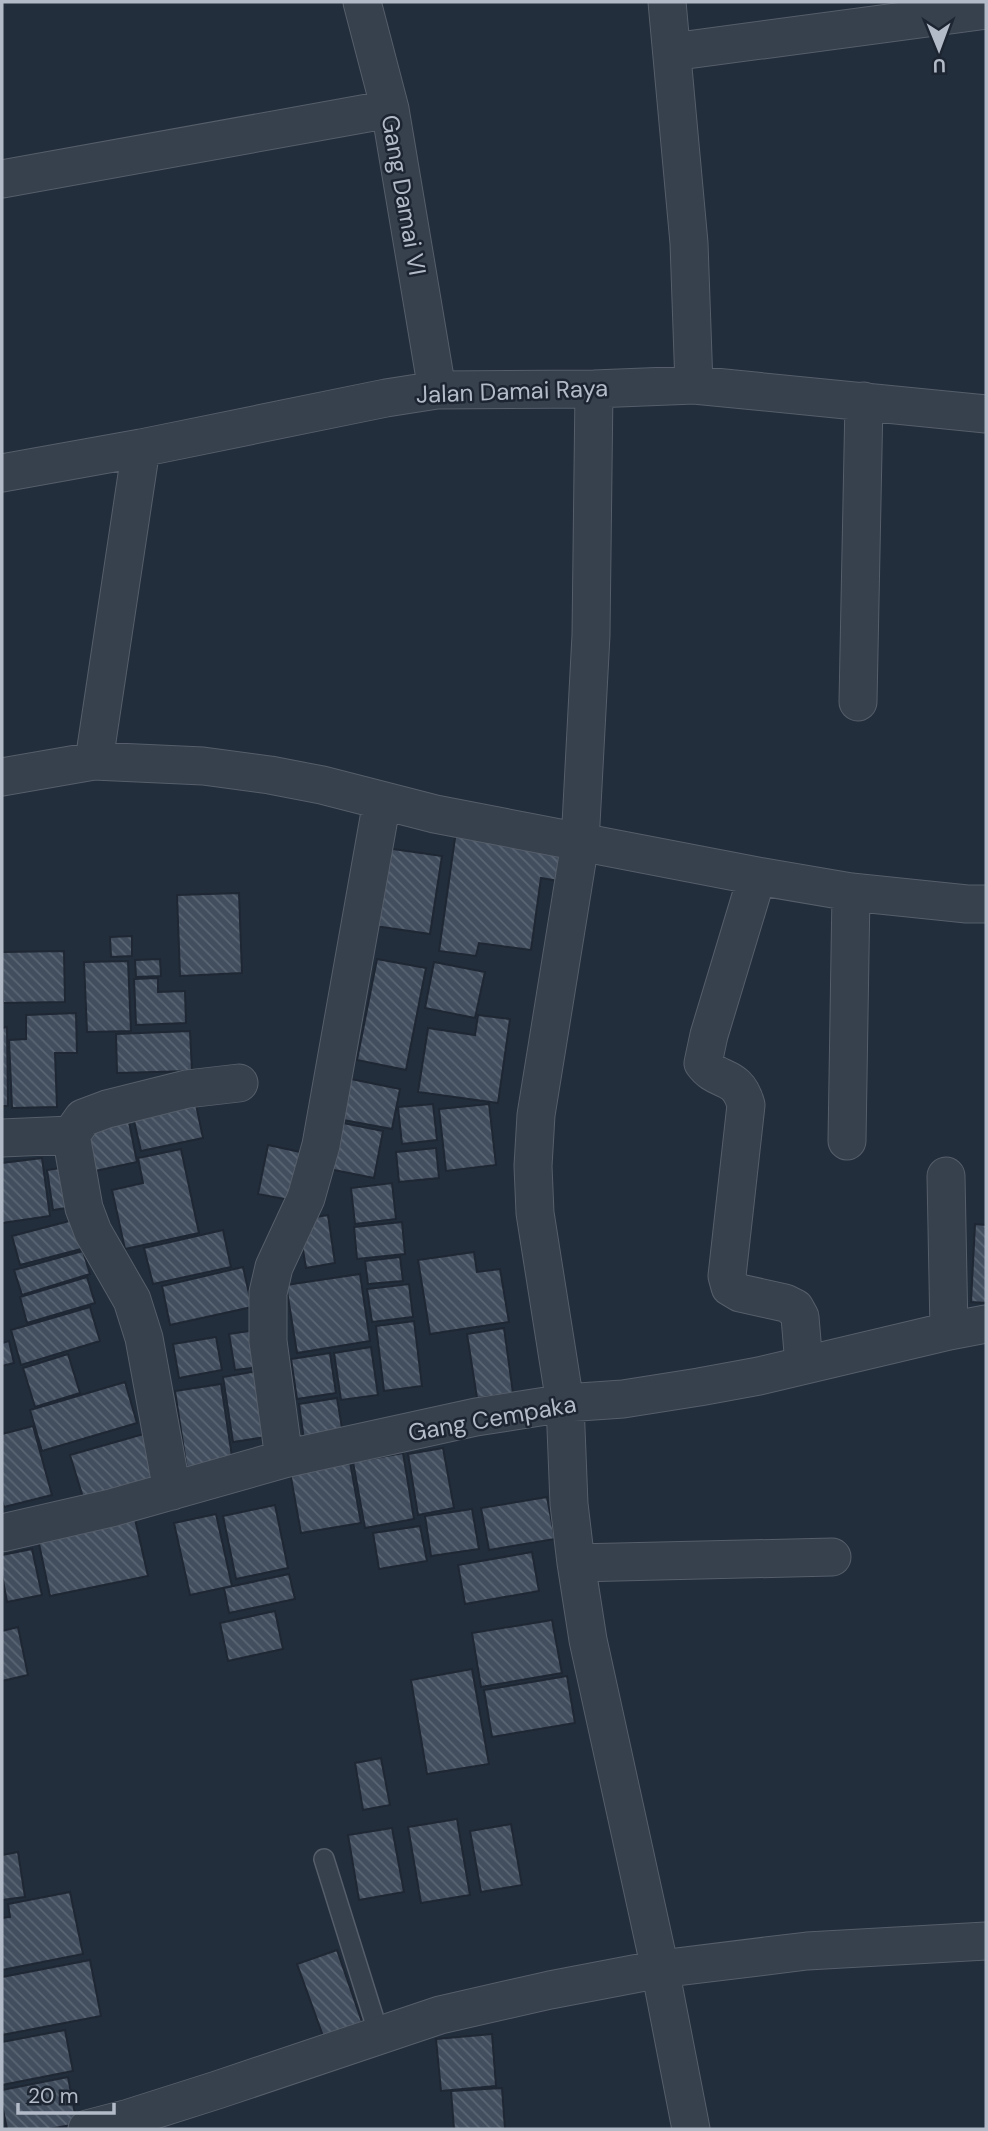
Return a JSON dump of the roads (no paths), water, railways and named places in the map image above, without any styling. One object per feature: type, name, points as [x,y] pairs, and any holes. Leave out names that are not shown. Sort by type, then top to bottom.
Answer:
[{"type":"street","name":"Gang Damai VI","points":[[362,2],[390,109],[437,390]]},
{"type":"street","points":[[667,2],[689,243],[694,385]]},
{"type":"street","points":[[672,52],[986,10]]},
{"type":"street","points":[[2,179],[390,109]]},
{"type":"street","name":"Jalan Damai Raya","points":[[2,473],[437,390],[694,385],[986,414]]},
{"type":"street","points":[[594,389],[591,635],[580,843],[536,1115],[533,1166],[536,1213],[565,1403],[569,1504],[588,1640],[660,1969],[691,2129]]},
{"type":"street","points":[[858,702],[864,401]]},
{"type":"street","points":[[94,761],[141,448]]},
{"type":"street","points":[[2,777],[94,761],[203,766],[322,785],[435,814],[757,876],[851,892],[986,904]]},
{"type":"street","points":[[284,1459],[268,1340],[268,1293],[274,1267],[306,1198],[321,1145],[382,801]]},
{"type":"street","points":[[757,876],[703,1063],[708,1070],[732,1081],[742,1092],[746,1105],[727,1276],[730,1287],[740,1293],[785,1303],[795,1308],[800,1317],[804,1365]]},
{"type":"street","points":[[847,1141],[851,892]]},
{"type":"street","points":[[172,1491],[144,1338],[132,1300],[93,1232],[85,1208],[71,1135],[83,1118],[107,1109],[187,1089],[239,1083]]},
{"type":"street","points":[[2,1138],[71,1135]]},
{"type":"street","points":[[946,1176],[949,1331]]},
{"type":"street","name":"Gang Cempaka","points":[[2,1533],[111,1508],[284,1459],[476,1417],[565,1403],[623,1399],[687,1390],[986,1324]]},
{"type":"street","points":[[576,1563],[832,1557]]},
{"type":"street","points":[[87,2129],[204,2094],[440,2015],[550,1990],[660,1969],[807,1951],[986,1941]]},
{"type":"lane","points":[[324,1859],[379,2035]]}]
